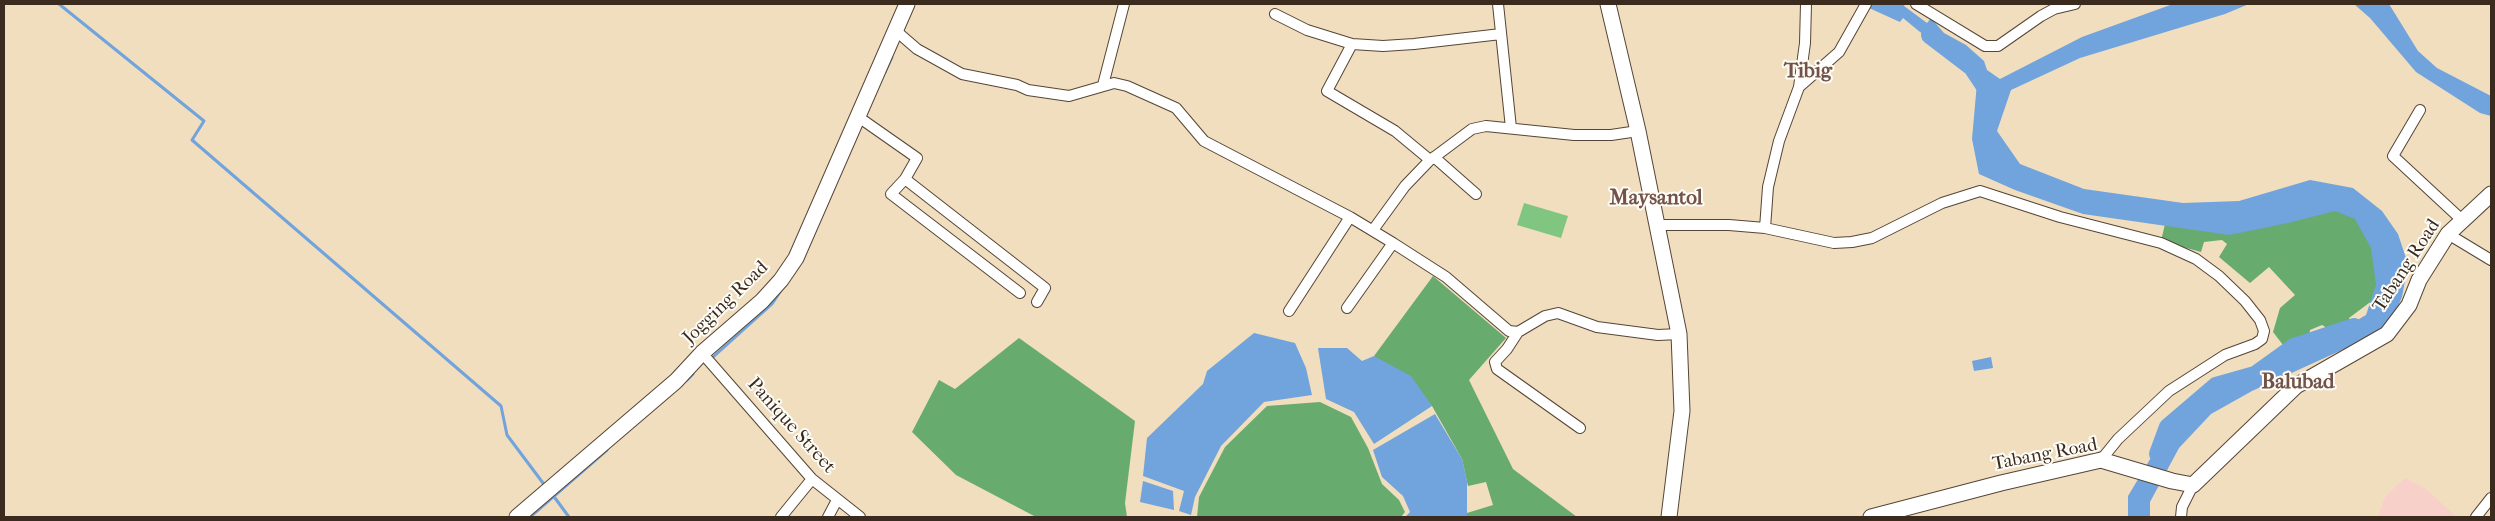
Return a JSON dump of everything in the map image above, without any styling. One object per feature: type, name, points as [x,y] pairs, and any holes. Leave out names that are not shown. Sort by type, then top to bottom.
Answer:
[{"type":"main road","name":"Jogging Road","points":[[517,517],[676,381],[702,353],[762,301],[796,258],[906,4]]},
{"type":"main road","points":[[1608,4],[1638,131],[1679,334],[1682,411],[1669,517]]},
{"type":"main road","name":"Tabang Road","points":[[1871,517],[2001,483],[2101,460],[2172,481],[2194,485],[2296,386],[2386,334],[2409,305],[2419,280],[2448,234],[2491,194]]},
{"type":"street","points":[[1103,85],[1124,4]]},
{"type":"street","points":[[1498,4],[1511,128]]},
{"type":"street","points":[[1765,228],[1771,178],[1779,141],[1799,87],[1805,44],[1806,4]]},
{"type":"street","points":[[1799,87],[1839,52],[1866,4]]},
{"type":"street","points":[[1916,4],[1985,46],[1998,46],[2041,16],[2054,9],[2075,4]]},
{"type":"street","points":[[1275,14],[1307,30],[1352,44],[1382,46],[1414,44],[1501,34]]},
{"type":"street","points":[[895,30],[917,49],[962,74],[1017,85],[1028,90],[1068,96],[1114,83],[1127,86],[1176,108],[1204,141],[1350,216],[1446,277],[1503,326],[1518,332]]},
{"type":"street","points":[[1352,44],[1327,92],[1395,131],[1476,194]]},
{"type":"street","points":[[2420,110],[2392,156],[2462,220]]},
{"type":"street","points":[[857,116],[917,158],[904,179],[891,194],[1020,294]]},
{"type":"street","points":[[1373,230],[1405,186],[1432,158],[1472,130],[1486,126],[1574,135],[1611,135],[1638,131]]},
{"type":"street","points":[[904,179],[1045,288],[1037,302]]},
{"type":"street","points":[[1657,225],[1729,225],[1765,228],[1834,243],[1852,242],[1872,238],[1942,203],[1980,191],[2060,217],[2161,243],[2196,259],[2219,276],[2245,301],[2260,320],[2264,331],[2262,339],[2255,344],[2225,355],[2169,391],[2118,439],[2101,460]]},
{"type":"street","points":[[1289,311],[1350,216]]},
{"type":"street","points":[[2448,234],[2491,260]]},
{"type":"street","points":[[1348,308],[1393,243]]},
{"type":"street","points":[[1580,428],[1495,367],[1495,362],[1508,349],[1518,332],[1545,316],[1558,312],[1597,327],[1658,335],[1679,334]]},
{"type":"street","name":"Panique Street","points":[[702,353],[812,479],[860,517]]},
{"type":"street","points":[[781,517],[812,479]]},
{"type":"street","points":[[2181,517],[2182,507],[2194,485]]},
{"type":"street","points":[[2476,517],[2491,498]]},
{"type":"street","points":[[828,517],[838,500]]},
{"type":"shaded area","points":[[2405,478],[2427,490],[2457,517],[2378,517],[2385,497]]},
{"type":"green space","points":[[1524,203],[1568,216],[1561,238],[1517,225]]},
{"type":"green space","points":[[2355,206],[2389,288],[2349,318],[2351,324],[2346,326],[2342,323],[2329,329],[2322,325],[2310,330],[2309,338],[2283,345],[2273,332],[2280,308],[2295,295],[2269,267],[2250,283],[2219,257],[2227,244],[2222,240],[2204,242],[2201,252],[2161,241],[2165,224]]},
{"type":"green space","points":[[1433,276],[1506,338],[1469,380],[1513,469],[1577,517],[1467,517],[1467,513],[1493,505],[1486,482],[1468,486],[1462,459],[1432,406],[1374,356]]},
{"type":"green space","points":[[1019,338],[1135,421],[1125,503],[1127,517],[1036,517],[956,475],[912,432],[939,380],[955,389]]},
{"type":"green space","points":[[1320,402],[1351,417],[1368,448],[1382,484],[1399,500],[1405,512],[1401,517],[1197,517],[1199,497],[1225,447],[1267,406]]},
{"type":"water","points":[[1871,4],[1905,4],[1904,6],[1927,23],[1931,18],[1944,33],[1966,45],[1984,61],[1987,70],[2000,79],[2082,37],[2173,4],[2249,4],[2225,14],[2080,58],[2011,90],[1997,131],[2020,164],[2084,189],[2183,203],[2239,201],[2310,180],[2353,188],[2382,211],[2398,234],[2408,264],[2402,297],[2388,329],[2252,391],[2211,414],[2179,448],[2150,502],[2150,517],[2128,517],[2128,496],[2179,411],[2237,375],[2313,346],[2366,315],[2376,285],[2371,248],[2355,219],[2335,211],[2229,235],[2083,214],[2015,190],[1979,174],[1972,139],[1977,83],[1974,67],[1964,62],[1957,53],[1920,32],[1903,18],[1900,22],[1869,8]]},
{"type":"water","points":[[2354,4],[2389,4],[2418,51],[2437,68],[2491,96],[2491,116],[2480,113],[2416,72],[2370,18]]},
{"type":"water","points":[[1254,333],[1295,343],[1306,368],[1312,395],[1264,402],[1221,446],[1195,497],[1191,515],[1179,511],[1184,491],[1143,476],[1147,438],[1203,384],[1207,371]]},
{"type":"water","points":[[1318,348],[1347,348],[1362,361],[1374,356],[1411,376],[1432,406],[1374,444],[1354,412],[1326,399]]},
{"type":"water","points":[[1991,357],[1993,368],[1974,371],[1972,361]]},
{"type":"water","points":[[1435,414],[1462,459],[1467,481],[1467,517],[1405,517],[1410,512],[1403,496],[1382,477],[1373,450]]},
{"type":"water","points":[[1143,481],[1173,491],[1174,510],[1140,502]]},
{"type":"waterway","points":[[59,4],[204,121],[192,140],[501,406],[507,435],[546,487]]},
{"type":"waterway","points":[[1930,35],[1972,67],[1988,91]]},
{"type":"waterway","points":[[885,72],[892,57]]},
{"type":"waterway","points":[[712,358],[772,304],[782,289]]},
{"type":"waterway","points":[[2158,454],[2168,427],[2216,386],[2255,375],[2294,347],[2354,327]]},
{"type":"waterway","points":[[687,380],[693,374]]},
{"type":"waterway","points":[[530,517],[607,450]]},
{"type":"waterway","points":[[555,498],[569,517]]},
{"type":"district","name":"Tibig","points":[[1808,72]]},
{"type":"district","name":"Maysantol","points":[[1656,199]]},
{"type":"district","name":"Balubad","points":[[2298,383]]}]
